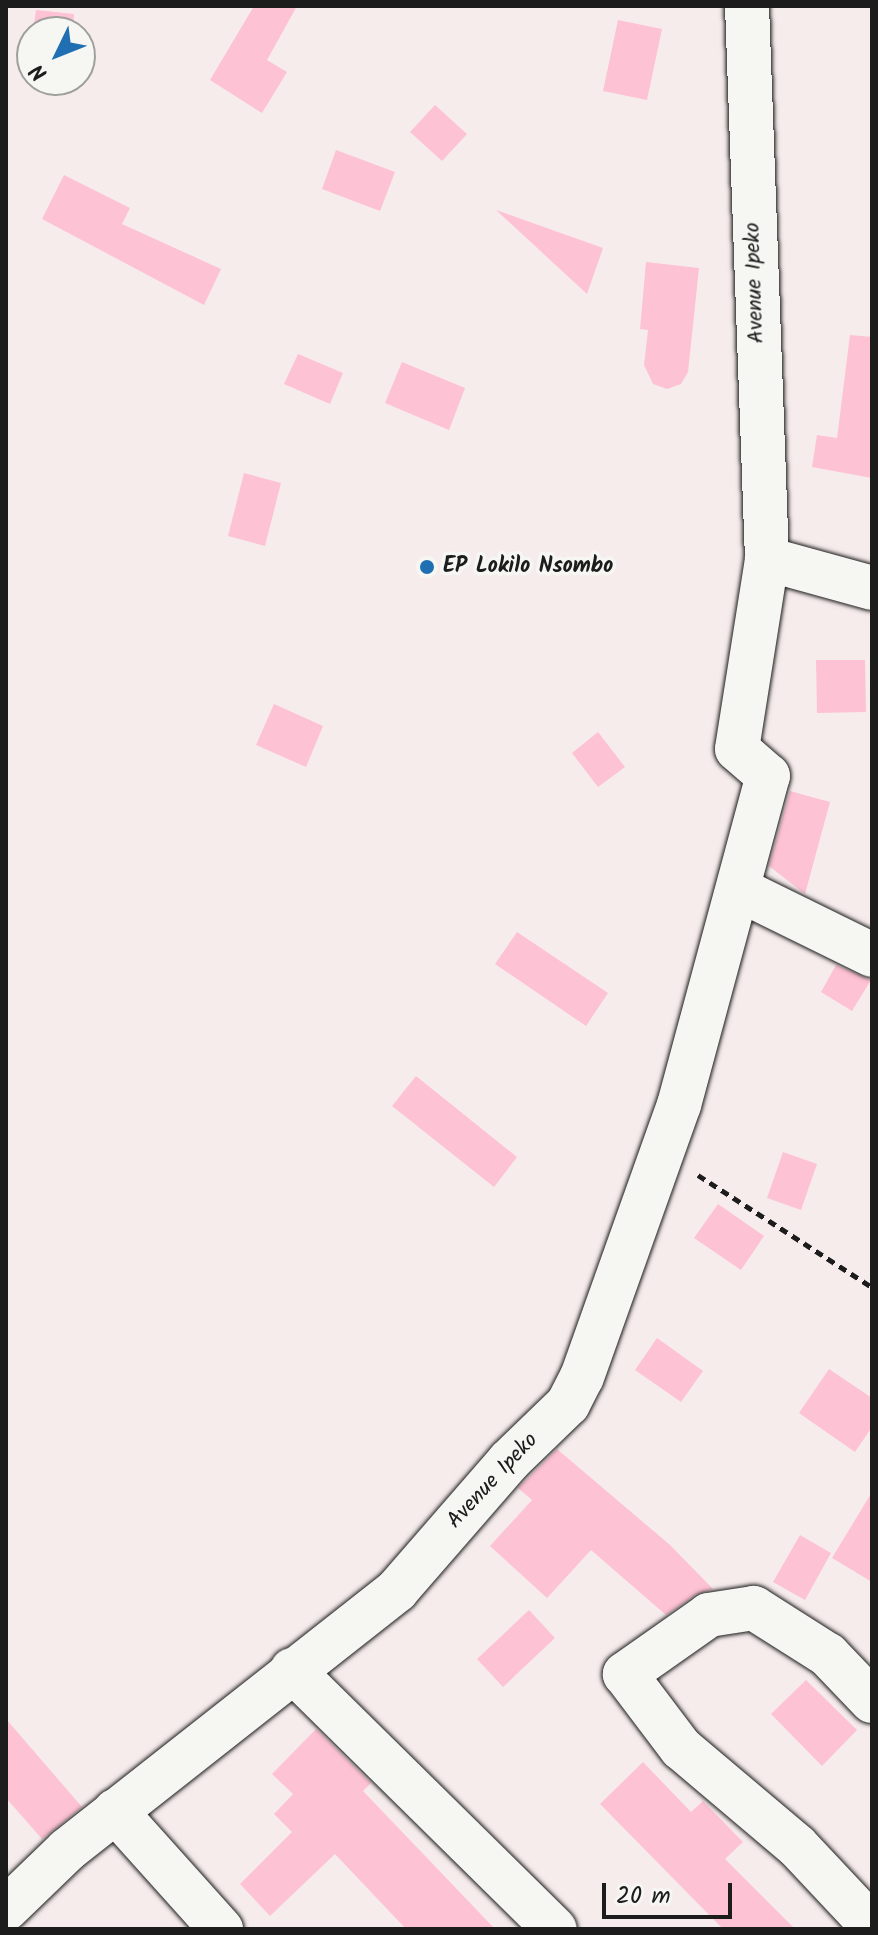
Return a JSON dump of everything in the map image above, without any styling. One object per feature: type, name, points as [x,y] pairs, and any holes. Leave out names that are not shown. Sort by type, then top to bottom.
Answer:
[{"type":"street","name":"Avenue Ipeko","points":[[6,1909],[115,1811],[397,1590],[509,1461],[568,1404],[662,1152],[740,890],[768,776],[737,749],[767,559],[747,6]]},
{"type":"street","points":[[767,559],[872,588]]},
{"type":"street","points":[[740,890],[872,955]]},
{"type":"street","points":[[872,1701],[828,1655],[754,1608],[709,1615],[625,1674],[681,1748],[797,1846],[872,1926]]},
{"type":"street","points":[[292,1670],[555,1929]]},
{"type":"street","points":[[115,1811],[221,1929]]},
{"type":"path","points":[[662,1152],[872,1287]]},
{"type":"building","points":[[254,6],[297,6],[267,60],[287,72],[262,113],[210,80]]},
{"type":"building","points":[[36,10],[74,14],[74,16],[35,16]]},
{"type":"building","points":[[618,20],[662,29],[647,100],[603,91]]},
{"type":"building","points":[[435,105],[467,134],[442,161],[410,132]]},
{"type":"building","points":[[336,150],[395,172],[380,211],[322,189]]},
{"type":"building","points":[[64,175],[130,208],[122,224],[221,269],[204,305],[42,219]]},
{"type":"building","points":[[496,210],[603,248],[587,294]]},
{"type":"building","points":[[646,262],[699,268],[688,372],[681,384],[667,389],[653,384],[644,365],[648,330],[640,329]]},
{"type":"building","points":[[850,335],[872,337],[872,478],[812,467],[817,435],[837,438]]},
{"type":"building","points":[[298,354],[343,373],[330,404],[284,384]]},
{"type":"building","points":[[402,362],[465,388],[449,430],[385,403]]},
{"type":"building","points":[[244,473],[281,483],[265,546],[228,536]]},
{"type":"building","points":[[816,660],[865,660],[866,712],[817,713]]},
{"type":"building","points":[[274,704],[323,726],[306,767],[256,745]]},
{"type":"building","points":[[598,732],[625,767],[598,787],[572,753]]},
{"type":"building","points":[[790,791],[830,802],[805,894],[769,866]]},
{"type":"building","points":[[517,932],[608,993],[586,1026],[495,964]]},
{"type":"building","points":[[836,965],[871,980],[852,1011],[821,992]]},
{"type":"building","points":[[416,1076],[517,1157],[494,1187],[392,1106]]},
{"type":"building","points":[[783,1152],[817,1164],[801,1210],[767,1198]]},
{"type":"building","points":[[718,1204],[764,1236],[741,1270],[694,1238]]},
{"type":"building","points":[[657,1338],[703,1371],[681,1402],[635,1370]]},
{"type":"building","points":[[829,1369],[872,1398],[872,1427],[855,1452],[799,1413]]},
{"type":"building","points":[[557,1449],[670,1545],[713,1589],[695,1595],[666,1615],[591,1550],[547,1598],[490,1546],[532,1500],[518,1488]]},
{"type":"building","points":[[872,1492],[872,1582],[832,1558]]},
{"type":"building","points":[[800,1535],[831,1553],[805,1600],[773,1582]]},
{"type":"building","points":[[529,1610],[555,1638],[503,1687],[477,1659]]},
{"type":"building","points":[[806,1680],[857,1730],[822,1766],[771,1714]]},
{"type":"building","points":[[6,1719],[82,1807],[42,1839],[6,1798]]},
{"type":"building","points":[[316,1729],[371,1783],[363,1791],[495,1929],[406,1929],[335,1854],[270,1916],[240,1884],[292,1832],[274,1814],[293,1794],[272,1774]]},
{"type":"building","points":[[643,1762],[691,1812],[703,1801],[743,1842],[725,1859],[795,1929],[723,1929],[600,1804]]},
{"type":"place","name":"EP Lokilo Nsombo","points":[[427,567]]}]
